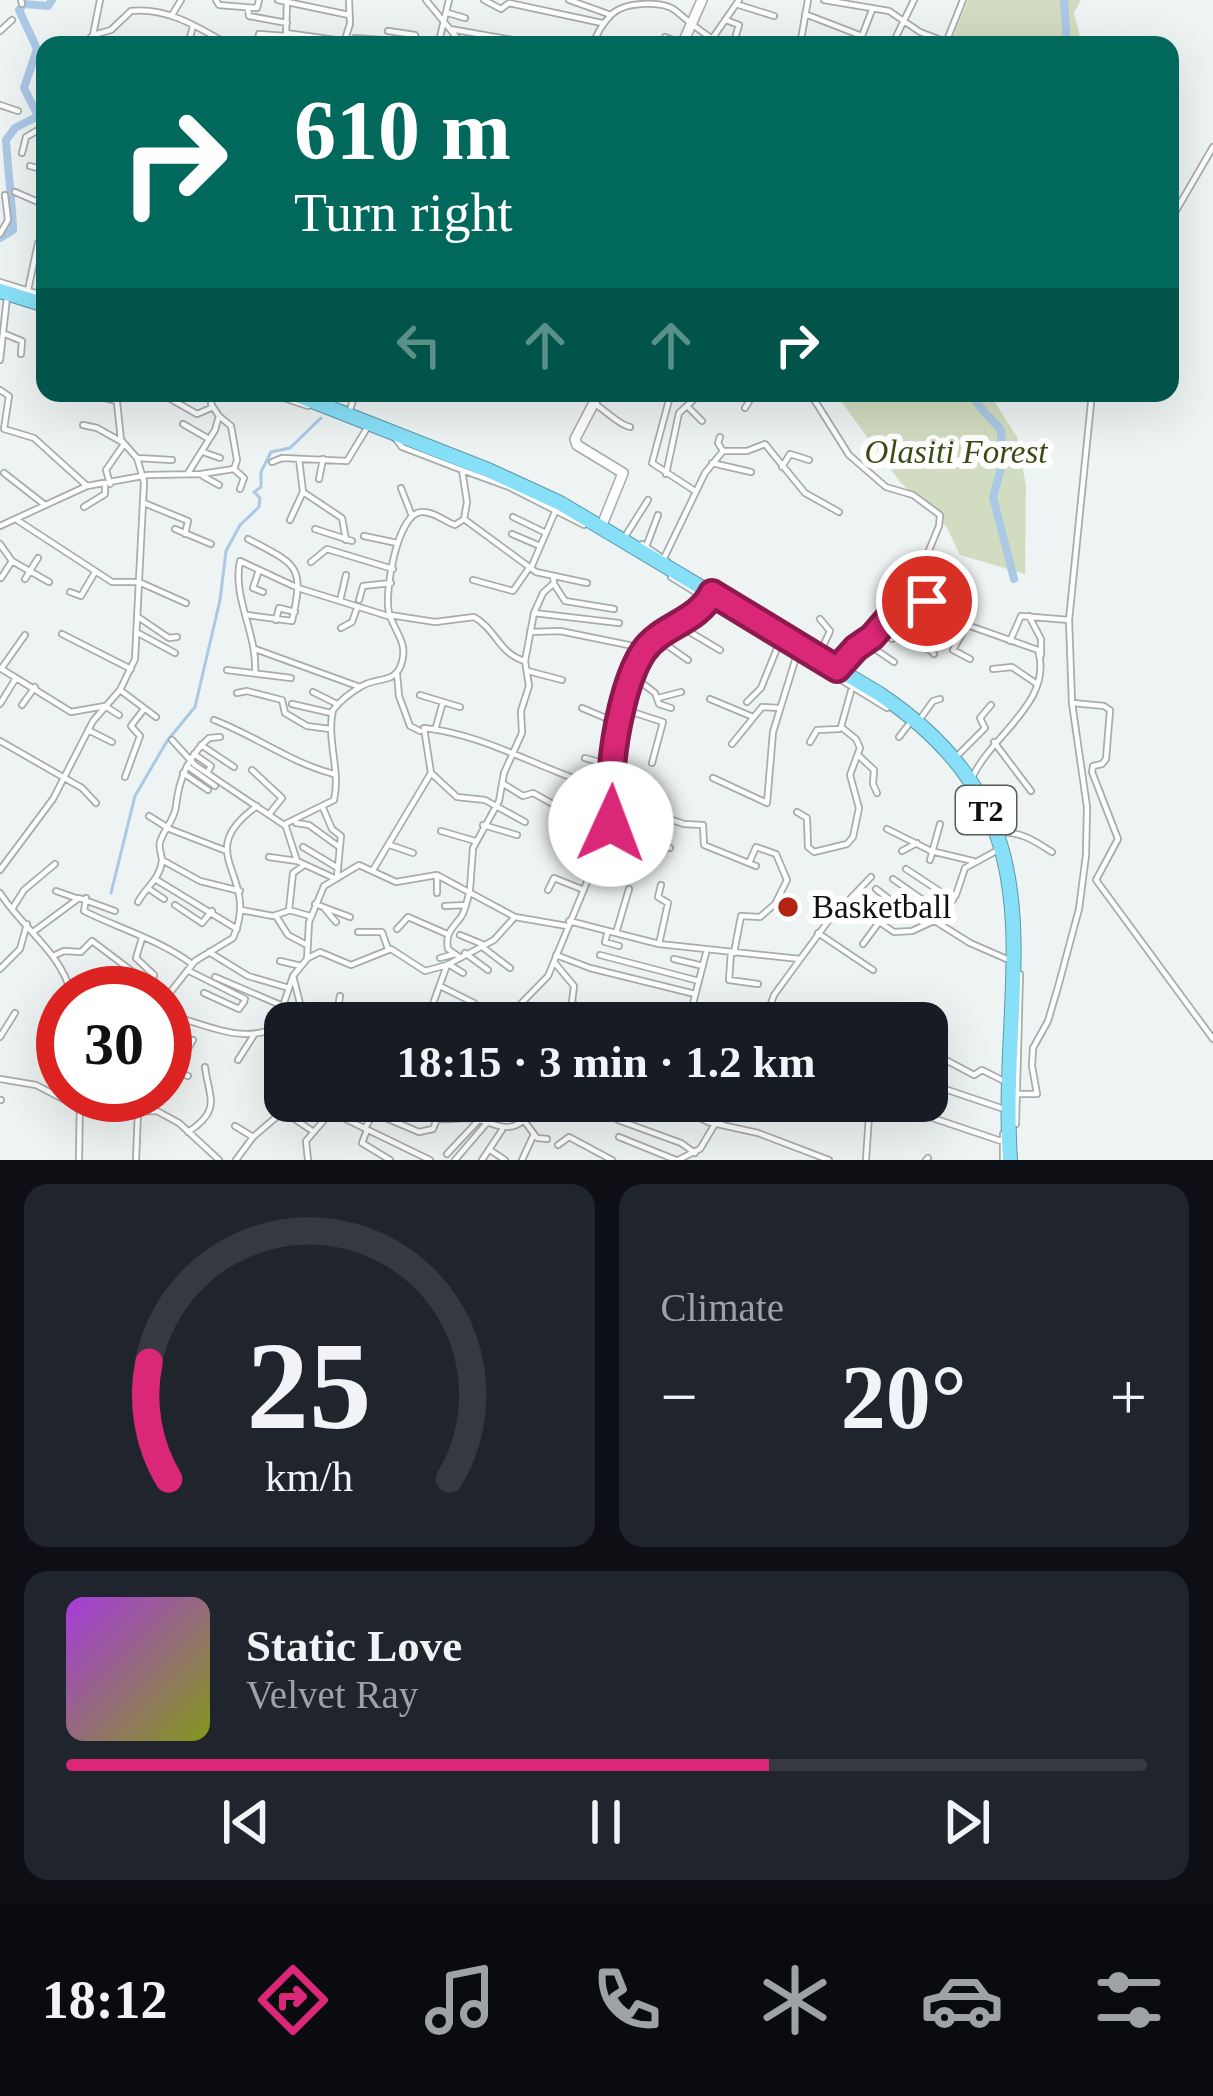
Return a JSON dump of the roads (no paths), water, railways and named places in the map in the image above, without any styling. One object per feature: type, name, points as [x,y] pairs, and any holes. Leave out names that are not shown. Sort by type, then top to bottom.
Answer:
[{"type":"highway","points":[[2,289],[36,299]]},
{"type":"highway","name":"T2","points":[[301,402],[611,529]]},
{"type":"highway","name":"T2","points":[[318,402],[488,470],[611,529],[781,640],[837,669],[914,723],[970,781],[998,844],[1016,928],[1008,1153]]},
{"type":"street","points":[[100,0],[94,34],[111,30],[135,10],[172,15],[212,36]]},
{"type":"street","points":[[172,15],[181,0]]},
{"type":"street","points":[[216,0],[219,5],[248,9],[257,8],[259,0]]},
{"type":"street","points":[[278,0],[350,15]]},
{"type":"street","points":[[346,36],[349,0]]},
{"type":"street","points":[[426,0],[456,36]]},
{"type":"street","points":[[440,36],[449,0]]},
{"type":"street","points":[[484,0],[501,9],[506,3],[521,4],[602,24]]},
{"type":"street","points":[[569,0],[611,15]]},
{"type":"street","points":[[686,36],[702,0]]},
{"type":"street","points":[[801,36],[808,0]]},
{"type":"street","points":[[860,9],[863,0]]},
{"type":"street","points":[[896,36],[914,0]]},
{"type":"street","points":[[949,36],[963,0]]},
{"type":"street","points":[[829,1],[892,12],[926,35]]},
{"type":"street","points":[[286,34],[287,2]]},
{"type":"street","points":[[597,36],[611,15],[653,2],[674,10],[708,36]]},
{"type":"street","points":[[714,36],[738,2],[774,16]]},
{"type":"street","points":[[248,9],[249,16],[287,23]]},
{"type":"street","points":[[805,14],[865,34],[872,10]]},
{"type":"street","points":[[446,13],[465,18]]},
{"type":"street","points":[[0,31],[12,20]]},
{"type":"street","points":[[726,20],[739,25],[736,36]]},
{"type":"street","points":[[190,36],[193,26]]},
{"type":"street","points":[[450,29],[496,36]]},
{"type":"street","points":[[388,31],[416,36]]},
{"type":"street","points":[[347,32],[351,36]]},
{"type":"street","points":[[851,36],[853,32]]},
{"type":"street","points":[[259,36],[299,36]]},
{"type":"street","points":[[0,105],[18,111]]},
{"type":"street","points":[[22,153],[29,134],[36,130]]},
{"type":"street","points":[[1179,205],[1213,147]]},
{"type":"street","points":[[30,166],[36,168]]},
{"type":"street","points":[[15,192],[36,201]]},
{"type":"street","points":[[0,234],[8,220],[5,195]]},
{"type":"street","points":[[28,290],[36,263]]},
{"type":"street","points":[[0,360],[5,334],[2,289],[28,290],[36,296]]},
{"type":"street","points":[[5,334],[22,341],[21,354]]},
{"type":"street","points":[[0,390],[9,396],[4,429],[34,438],[87,486]]},
{"type":"street","points":[[84,506],[105,494],[106,470],[123,443],[118,402]]},
{"type":"street","points":[[175,402],[196,414],[211,408]]},
{"type":"street","points":[[211,408],[212,402]]},
{"type":"street","points":[[297,402],[313,407]]},
{"type":"street","points":[[324,402],[349,413],[352,402]]},
{"type":"street","points":[[594,402],[578,429],[576,443],[619,468],[624,476],[611,529]]},
{"type":"street","points":[[600,402],[630,427]]},
{"type":"street","points":[[668,402],[654,466],[695,491]]},
{"type":"street","points":[[666,474],[676,421],[691,402]]},
{"type":"street","points":[[745,408],[749,402]]},
{"type":"street","points":[[816,402],[849,455],[886,487],[913,495],[938,511],[939,526],[910,596],[837,669]]},
{"type":"street","points":[[948,1062],[974,1075],[981,1070],[1010,1088],[1037,1094],[1033,1048],[1049,1017],[1079,909],[1087,807],[1072,703],[1069,620],[1091,402]]},
{"type":"street","points":[[687,406],[702,421]]},
{"type":"street","points":[[211,408],[231,426],[234,469]]},
{"type":"street","points":[[188,473],[219,416]]},
{"type":"street","points":[[183,424],[209,440]]},
{"type":"street","points":[[0,870],[64,779],[88,730],[120,690],[131,669],[138,633],[143,476],[137,458],[123,443],[83,425]]},
{"type":"street","points":[[272,462],[347,461],[367,428]]},
{"type":"street","points":[[720,437],[723,451]]},
{"type":"street","points":[[395,438],[402,447],[503,483]]},
{"type":"street","points":[[663,562],[695,491],[723,451],[747,451],[764,443],[811,499],[839,512]]},
{"type":"street","points":[[770,451],[775,443]]},
{"type":"street","points":[[201,452],[220,458]]},
{"type":"street","points":[[782,468],[790,454],[809,460]]},
{"type":"street","points":[[137,458],[172,460]]},
{"type":"street","points":[[319,479],[323,459]]},
{"type":"street","points":[[290,520],[303,492],[299,460]]},
{"type":"street","points":[[712,463],[751,472]]},
{"type":"street","points":[[201,475],[234,469]]},
{"type":"street","points":[[234,469],[244,478],[240,489]]},
{"type":"street","points":[[462,470],[467,502],[464,519]]},
{"type":"street","points":[[4,473],[45,505]]},
{"type":"street","points":[[2,524],[87,486],[188,473],[219,484]]},
{"type":"street","points":[[401,488],[412,516]]},
{"type":"street","points":[[303,492],[342,518],[349,541],[315,529]]},
{"type":"street","points":[[611,529],[648,500]]},
{"type":"street","points":[[144,502],[188,521],[185,534]]},
{"type":"street","points":[[473,580],[513,591],[530,568],[556,508],[663,562]]},
{"type":"street","points":[[464,519],[452,525],[425,512],[412,516],[397,543],[391,616],[404,643],[397,674],[410,727],[514,753],[560,776],[614,790]]},
{"type":"street","points":[[646,547],[658,515]]},
{"type":"street","points":[[513,517],[546,533]]},
{"type":"street","points":[[464,519],[530,568],[553,580],[586,583]]},
{"type":"street","points":[[16,520],[112,582],[139,582],[186,604]]},
{"type":"street","points":[[175,529],[211,544]]},
{"type":"street","points":[[611,529],[663,562]]},
{"type":"street","points":[[512,534],[540,546]]},
{"type":"street","points":[[364,536],[397,543]]},
{"type":"street","points":[[245,615],[292,621],[298,588],[298,572],[292,566],[248,539]]},
{"type":"street","points":[[0,544],[12,561],[50,582]]},
{"type":"street","points":[[311,562],[327,549],[393,568]]},
{"type":"street","points":[[336,562],[338,553]]},
{"type":"street","points":[[25,579],[38,558]]},
{"type":"street","points":[[926,559],[968,581]]},
{"type":"street","points":[[1,578],[12,561]]},
{"type":"street","points":[[255,673],[255,649],[238,563],[298,588],[391,616],[435,622],[474,617],[491,628],[506,652],[525,661]]},
{"type":"street","points":[[259,569],[253,588],[263,592]]},
{"type":"street","points":[[70,592],[79,596],[95,572]]},
{"type":"street","points":[[340,602],[346,574]]},
{"type":"street","points":[[553,580],[565,601],[614,609]]},
{"type":"street","points":[[488,970],[446,946],[447,934],[466,905],[475,841],[496,806],[522,733],[530,632],[534,613],[553,580]]},
{"type":"street","points":[[341,628],[352,622],[365,585],[391,583]]},
{"type":"street","points":[[344,586],[360,591]]},
{"type":"street","points":[[523,1002],[545,980],[611,824],[613,766],[622,708],[633,676],[646,649],[695,616],[710,596]]},
{"type":"street","points":[[910,596],[942,605],[967,625],[1035,649],[1041,658]]},
{"type":"street","points":[[282,631],[280,608],[295,612]]},
{"type":"street","points":[[534,613],[619,623]]},
{"type":"street","points":[[970,781],[994,742],[1030,703],[1037,684],[1041,639],[1029,616]]},
{"type":"street","points":[[138,617],[169,638],[177,637]]},
{"type":"street","points":[[818,657],[830,633],[820,619]]},
{"type":"street","points":[[1010,641],[1017,619],[1069,620]]},
{"type":"street","points":[[678,625],[720,650]]},
{"type":"street","points":[[967,625],[953,650],[970,659]]},
{"type":"street","points":[[880,629],[893,639],[906,628],[934,654]]},
{"type":"street","points":[[530,632],[560,632],[646,649]]},
{"type":"street","points":[[138,633],[175,652]]},
{"type":"street","points":[[62,634],[131,669]]},
{"type":"street","points":[[25,635],[1,668],[71,712],[105,706],[119,716]]},
{"type":"street","points":[[657,638],[688,660]]},
{"type":"street","points":[[747,702],[761,688],[781,640],[797,654],[853,684],[841,729]]},
{"type":"street","points":[[866,643],[894,662]]},
{"type":"street","points":[[255,649],[360,687]]},
{"type":"street","points":[[713,778],[767,803],[770,747],[797,654]]},
{"type":"street","points":[[993,669],[1012,668],[1037,684]]},
{"type":"street","points":[[227,670],[291,679]]},
{"type":"street","points":[[528,671],[562,680]]},
{"type":"street","points":[[284,825],[334,800],[331,713],[360,687],[397,674]]},
{"type":"street","points":[[0,704],[18,676]]},
{"type":"street","points":[[633,676],[659,703],[671,708]]},
{"type":"street","points":[[22,705],[34,687]]},
{"type":"street","points":[[120,690],[156,717]]},
{"type":"street","points":[[313,692],[338,704]]},
{"type":"street","points":[[658,698],[682,692]]},
{"type":"street","points":[[237,693],[281,699],[285,713],[319,730],[330,729]]},
{"type":"street","points":[[420,695],[460,707]]},
{"type":"street","points":[[710,699],[753,717]]},
{"type":"street","points":[[899,737],[940,699]]},
{"type":"street","points":[[435,730],[442,702]]},
{"type":"street","points":[[1072,703],[1110,710],[1106,759],[1093,766],[1092,772],[1118,833],[1116,846],[1096,880],[1213,1039]]},
{"type":"street","points":[[292,704],[331,713]]},
{"type":"street","points":[[933,1122],[1008,1153],[1006,888],[998,844],[952,762],[986,728],[980,718],[991,705]]},
{"type":"street","points":[[732,745],[764,706],[781,708]]},
{"type":"street","points":[[582,708],[620,724]]},
{"type":"street","points":[[622,708],[662,722],[652,763]]},
{"type":"street","points":[[125,777],[140,734],[131,726],[144,709]]},
{"type":"street","points":[[214,720],[282,755],[335,774]]},
{"type":"street","points":[[810,742],[818,730],[841,729],[857,741],[860,756],[874,770],[877,793]]},
{"type":"street","points":[[88,730],[112,742]]},
{"type":"street","points":[[422,730],[430,773],[457,797],[485,800],[525,822]]},
{"type":"street","points":[[138,902],[162,860],[158,847],[189,763],[209,738],[220,737]]},
{"type":"street","points":[[172,740],[211,788]]},
{"type":"street","points":[[0,741],[82,788],[96,803]]},
{"type":"street","points":[[994,742],[1031,791]]},
{"type":"street","points":[[201,745],[234,767]]},
{"type":"street","points":[[797,812],[807,818],[809,850],[816,853],[850,842],[859,808],[850,775],[860,756]]},
{"type":"street","points":[[584,758],[613,766]]},
{"type":"street","points":[[189,763],[271,813],[284,825],[300,864]]},
{"type":"street","points":[[496,769],[504,773]]},
{"type":"street","points":[[252,770],[282,798],[271,813]]},
{"type":"street","points":[[372,872],[430,773]]},
{"type":"street","points":[[502,783],[524,796],[532,793],[562,809],[670,848]]},
{"type":"street","points":[[615,801],[704,826],[704,845],[753,865],[756,847],[776,854],[787,881],[775,904],[760,917],[740,918],[732,952],[729,980],[758,984]]},
{"type":"street","points":[[192,966],[230,941],[237,929],[241,891],[225,850],[234,828],[257,806]]},
{"type":"street","points":[[323,808],[332,829],[341,836],[336,877]]},
{"type":"street","points":[[149,816],[225,850]]},
{"type":"street","points":[[296,823],[309,825],[338,846]]},
{"type":"street","points":[[930,860],[940,824]]},
{"type":"street","points":[[483,825],[517,835]]},
{"type":"street","points":[[887,829],[932,851],[974,861]]},
{"type":"street","points":[[441,831],[475,841]]},
{"type":"street","points":[[848,902],[901,933],[944,914],[965,868],[1012,832],[1052,852]]},
{"type":"street","points":[[902,851],[917,843]]},
{"type":"street","points":[[390,845],[413,854]]},
{"type":"street","points":[[303,847],[338,868]]},
{"type":"street","points":[[0,852],[8,858]]},
{"type":"street","points":[[268,857],[336,877]]},
{"type":"street","points":[[162,860],[200,881],[241,891]]},
{"type":"street","points":[[12,909],[24,890],[55,864]]},
{"type":"street","points":[[289,910],[293,873],[300,864]]},
{"type":"street","points":[[307,959],[310,916],[326,882],[359,866],[396,882],[436,875],[515,917],[707,952],[800,959]]},
{"type":"street","points":[[413,878],[414,867]]},
{"type":"street","points":[[906,869],[953,900]]},
{"type":"street","points":[[436,875],[436,892]]},
{"type":"street","points":[[772,1002],[830,916],[871,877]]},
{"type":"street","points":[[548,890],[552,878],[584,890]]},
{"type":"street","points":[[155,879],[237,929]]},
{"type":"street","points":[[893,880],[944,914]]},
{"type":"street","points":[[659,944],[668,903],[658,897],[661,885]]},
{"type":"street","points":[[149,889],[164,899]]},
{"type":"street","points":[[616,933],[629,889]]},
{"type":"street","points":[[862,944],[889,899],[876,890]]},
{"type":"street","points":[[56,891],[116,911]]},
{"type":"street","points":[[0,893],[58,966]]},
{"type":"street","points":[[33,932],[76,898]]},
{"type":"street","points":[[86,898],[84,911],[170,949],[188,966]]},
{"type":"street","points":[[315,904],[350,917]]},
{"type":"street","points":[[175,905],[202,923],[212,911]]},
{"type":"street","points":[[445,906],[466,905]]},
{"type":"street","points":[[325,909],[336,922]]},
{"type":"street","points":[[241,910],[276,916],[289,910],[310,916]]},
{"type":"street","points":[[276,916],[288,935],[306,944]]},
{"type":"street","points":[[397,929],[408,917],[447,934]]},
{"type":"street","points":[[440,958],[483,946],[515,917]]},
{"type":"street","points":[[935,921],[1009,960]]},
{"type":"street","points":[[0,969],[20,949],[27,925]]},
{"type":"street","points":[[608,931],[605,942],[619,946]]},
{"type":"street","points":[[358,932],[382,932],[388,949],[424,970],[436,971],[460,954]]},
{"type":"street","points":[[818,933],[873,970]]},
{"type":"street","points":[[460,935],[510,968]]},
{"type":"street","points":[[142,938],[136,958],[144,966]]},
{"type":"street","points":[[53,956],[81,952],[92,941],[122,966]]},
{"type":"street","points":[[284,1002],[293,976],[320,952],[351,965],[388,949]]},
{"type":"street","points":[[1010,1088],[1020,949]]},
{"type":"street","points":[[208,952],[254,979],[289,988]]},
{"type":"street","points":[[693,1002],[707,952]]},
{"type":"street","points":[[600,955],[699,981]]},
{"type":"street","points":[[674,958],[703,966]]},
{"type":"street","points":[[555,959],[695,994]]},
{"type":"street","points":[[555,959],[573,983],[572,1002]]},
{"type":"street","points":[[280,961],[301,966]]},
{"type":"street","points":[[447,965],[463,973]]},
{"type":"street","points":[[434,1002],[447,965]]},
{"type":"street","points":[[192,969],[270,1002]]},
{"type":"street","points":[[293,976],[300,1002]]},
{"type":"street","points":[[215,977],[248,995]]},
{"type":"street","points":[[204,993],[242,1009],[254,979]]},
{"type":"street","points":[[440,986],[470,1002]]},
{"type":"street","points":[[339,1002],[340,996]]},
{"type":"street","points":[[0,1037],[15,1013]]},
{"type":"street","points":[[192,1019],[239,1035],[264,1031]]},
{"type":"street","points":[[238,1060],[254,1035]]},
{"type":"street","points":[[188,1132],[211,1107],[213,1094],[205,1067]]},
{"type":"street","points":[[0,1079],[36,1085]]},
{"type":"street","points":[[948,1090],[1007,1111]]},
{"type":"street","points":[[78,1122],[79,1160]]},
{"type":"street","points":[[136,1160],[138,1122]]},
{"type":"street","points":[[175,1122],[219,1160]]},
{"type":"street","points":[[236,1160],[271,1122]]},
{"type":"street","points":[[299,1122],[314,1132]]},
{"type":"street","points":[[311,1159],[306,1141],[322,1122]]},
{"type":"street","points":[[352,1122],[430,1160]]},
{"type":"street","points":[[370,1122],[362,1143],[390,1160]]},
{"type":"street","points":[[395,1122],[419,1132],[433,1129],[436,1122]]},
{"type":"street","points":[[483,1122],[504,1128],[521,1122]]},
{"type":"street","points":[[447,1154],[483,1122]]},
{"type":"street","points":[[454,1160],[483,1122]]},
{"type":"street","points":[[525,1122],[534,1134],[547,1139]]},
{"type":"street","points":[[623,1122],[681,1143],[694,1153]]},
{"type":"street","points":[[713,1122],[829,1160]]},
{"type":"street","points":[[866,1160],[869,1122]]},
{"type":"street","points":[[619,1137],[676,1160],[705,1144],[718,1124]]},
{"type":"street","points":[[235,1126],[253,1137]]},
{"type":"street","points":[[482,1160],[504,1128]]},
{"type":"street","points":[[522,1160],[534,1134]]},
{"type":"street","points":[[558,1145],[567,1137],[612,1160]]},
{"type":"street","points":[[489,1150],[505,1160]]},
{"type":"waterway","points":[[36,47],[19,10],[24,4],[48,6],[52,0]]},
{"type":"waterway","points":[[1064,0],[1066,36]]},
{"type":"waterway","points":[[36,52],[24,88],[36,112]]},
{"type":"waterway","points":[[0,238],[13,230],[6,140],[15,128],[36,117]]},
{"type":"waterway","points":[[976,402],[985,413]]},
{"type":"waterway","points":[[989,417],[1001,430],[1002,465],[993,497],[1014,579]]},
{"type":"waterway","points":[[111,893],[135,796],[167,741],[195,707],[220,600],[226,551],[240,525],[259,507],[260,498],[254,492],[261,487],[261,472],[271,452],[290,448],[321,418]]},
{"type":"place","name":"Basketball","points":[[788,907]]},
{"type":"park label","name":"Olasiti Forest","points":[[956,452]]}]
